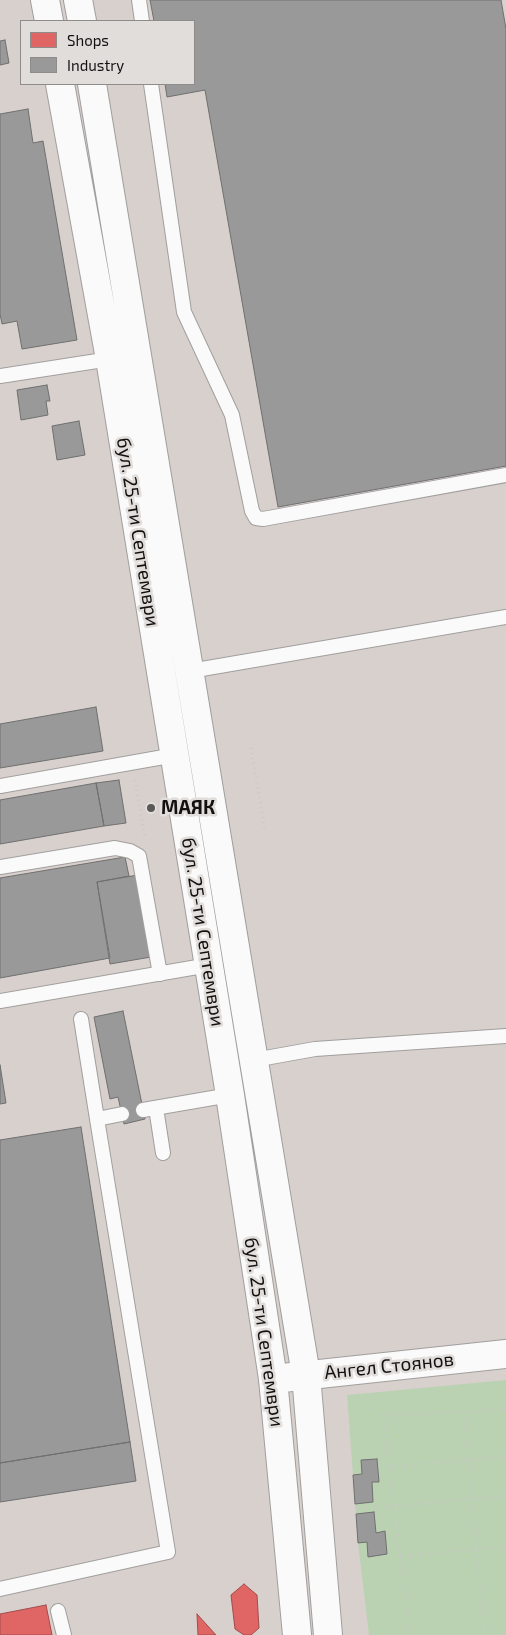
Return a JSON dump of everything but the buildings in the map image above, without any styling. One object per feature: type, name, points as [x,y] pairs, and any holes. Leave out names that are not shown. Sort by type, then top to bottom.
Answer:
[{"type":"main road","points":[[45,0],[49,20]]},
{"type":"main road","points":[[78,0],[82,20]]},
{"type":"main road","name":"бул. 25-ти Септември","points":[[60,85],[110,359],[230,1095],[273,1379],[297,1635]]},
{"type":"main road","name":"бул. 25-ти Септември","points":[[92,85],[306,1375],[328,1635]]},
{"type":"main road","name":"Ангел Стоянов","points":[[273,1379],[506,1354]]},
{"type":"lane","points":[[139,0],[142,20]]},
{"type":"lane","points":[[151,85],[184,312],[232,414],[252,511],[256,518],[264,519],[506,475]]},
{"type":"lane","points":[[0,376],[110,359]]},
{"type":"lane","points":[[190,671],[506,617]]},
{"type":"lane","points":[[0,786],[174,755]]},
{"type":"lane","points":[[0,867],[115,848],[130,851],[139,856],[160,974]]},
{"type":"lane","points":[[0,1000],[208,965]]},
{"type":"lane","points":[[0,1589],[168,1552],[81,1019]]},
{"type":"lane","points":[[254,1060],[315,1049],[506,1036]]},
{"type":"lane","points":[[163,1153],[149,1109],[230,1095]]},
{"type":"lane","points":[[97,1119],[122,1114]]},
{"type":"lane","points":[[58,1611],[64,1635]]},
{"type":"path","points":[[251,748],[265,831]]},
{"type":"path","points":[[135,780],[143,823]]},
{"type":"path","points":[[410,1635],[383,1416],[506,1408]]},
{"type":"path","points":[[464,1411],[485,1635]]},
{"type":"path","points":[[389,1468],[506,1457]]},
{"type":"path","points":[[356,1509],[506,1496]]},
{"type":"path","points":[[400,1556],[506,1547]]},
{"type":"shaded area","points":[[0,0],[506,0],[506,1635],[0,1635]]},
{"type":"green space","points":[[506,1380],[506,1635],[369,1635],[358,1543],[347,1395]]},
{"type":"place","name":"МАЯК","points":[[151,808]]}]
